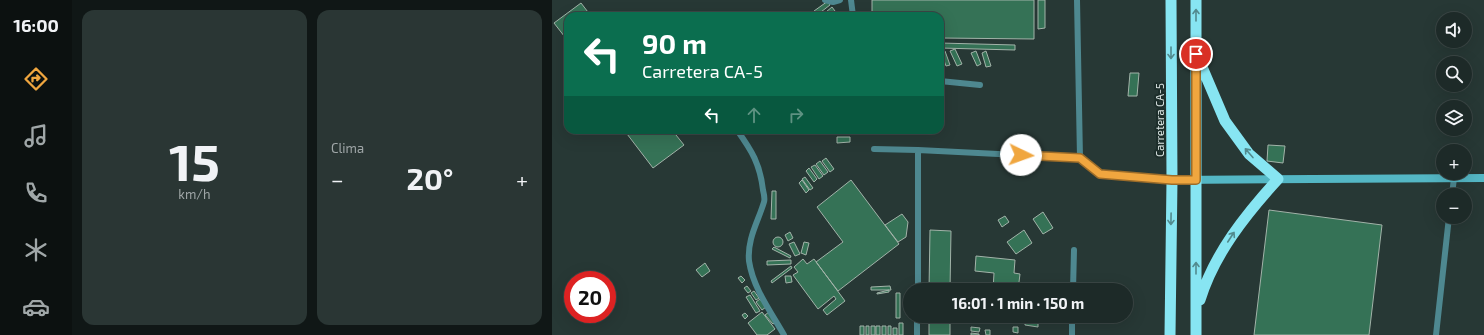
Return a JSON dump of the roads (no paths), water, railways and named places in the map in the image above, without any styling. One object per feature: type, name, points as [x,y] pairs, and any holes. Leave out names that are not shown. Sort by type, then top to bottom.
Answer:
[{"type":"highway","name":"Carretera CA-5","points":[[1170,335],[1172,180],[1171,0]]},
{"type":"highway","points":[[1196,0],[1196,335]]},
{"type":"highway","points":[[1196,54],[1226,121],[1249,154],[1278,179],[1249,213],[1231,238],[1205,282],[1196,310]]},
{"type":"main road","points":[[1172,180],[1436,178]]},
{"type":"main road","points":[[1472,178],[1484,178]]},
{"type":"lane","points":[[825,0],[833,2],[840,0]]},
{"type":"lane","points":[[850,0],[852,12]]},
{"type":"lane","points":[[1077,0],[1080,158]]},
{"type":"lane","points":[[944,81],[980,85]]},
{"type":"lane","points":[[740,134],[753,153],[762,178],[765,200],[751,236],[749,259],[752,275],[784,335]]},
{"type":"lane","points":[[874,149],[1080,158],[1100,174],[1172,180]]},
{"type":"lane","points":[[918,150],[918,283]]},
{"type":"lane","points":[[1436,335],[1448,224]]},
{"type":"lane","points":[[1073,283],[1074,250]]},
{"type":"lane","points":[[917,323],[917,335]]},
{"type":"lane","points":[[1072,323],[1072,335]]}]
